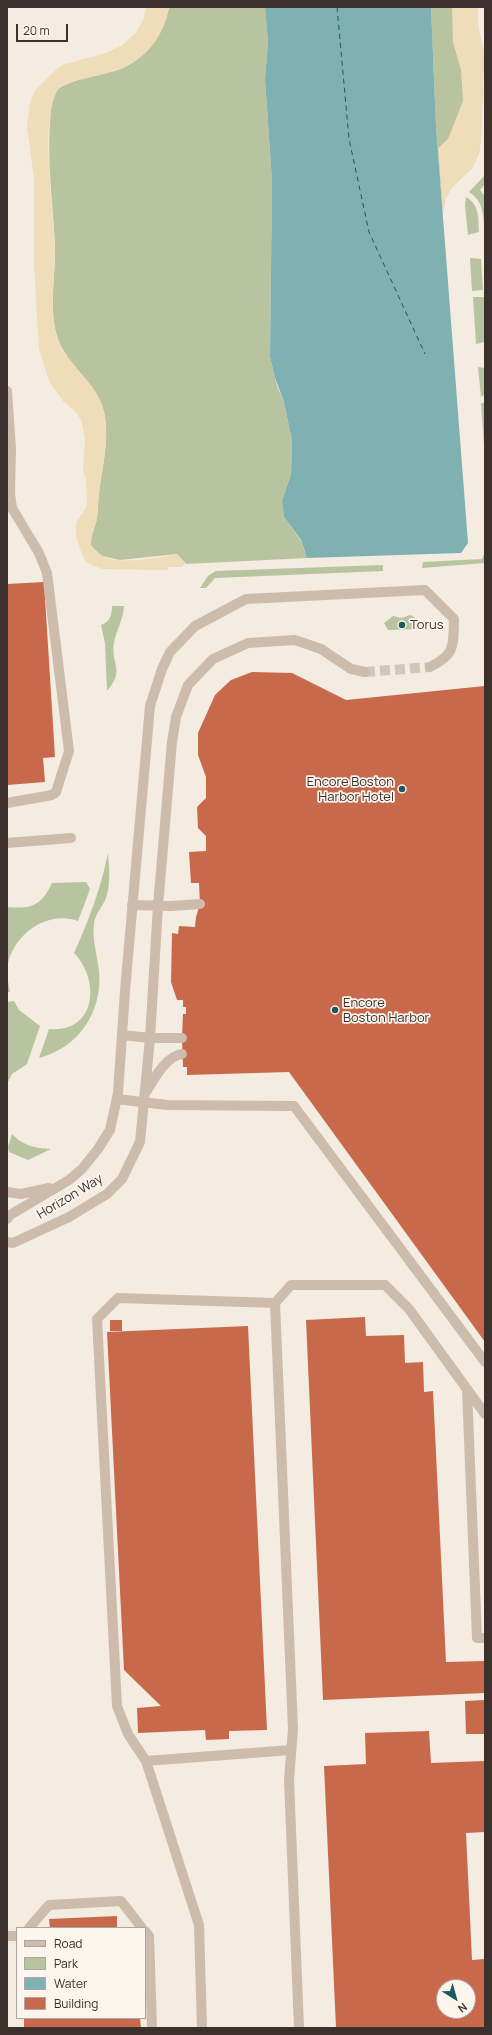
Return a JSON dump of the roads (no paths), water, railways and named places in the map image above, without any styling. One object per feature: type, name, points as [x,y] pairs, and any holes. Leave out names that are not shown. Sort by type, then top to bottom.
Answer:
[{"type":"lane","points":[[7,391],[11,449],[10,494],[12,508],[39,553],[47,573],[68,751],[67,762],[56,792],[52,795],[7,802]]},
{"type":"lane","points":[[7,1219],[10,1215],[69,1180],[82,1169],[98,1149],[110,1130],[117,1099],[132,905],[150,706],[162,669],[170,652],[195,626],[246,599],[425,590],[454,619],[453,646],[445,660],[430,667]]},
{"type":"lane","name":"Horizon Way","points":[[7,1242],[13,1243],[55,1223],[107,1194],[122,1179],[140,1142],[150,1038],[158,906],[172,742],[176,717],[188,685],[213,659],[248,643],[296,640],[321,649],[352,670],[365,672]]},
{"type":"lane","points":[[8,841],[71,838]]},
{"type":"lane","points":[[132,905],[158,906],[200,904]]},
{"type":"lane","points":[[122,1035],[150,1038],[182,1038]]},
{"type":"lane","points":[[144,1099],[164,1066],[176,1054],[182,1054]]},
{"type":"lane","points":[[117,1099],[144,1099],[167,1105],[294,1106],[485,1362]]},
{"type":"lane","points":[[7,1192],[21,1194],[55,1187]]},
{"type":"lane","points":[[300,2028],[289,1780],[293,1729],[275,1303],[291,1285],[385,1285],[409,1309],[485,1414]]},
{"type":"lane","points":[[202,2028],[199,1925],[146,1761],[128,1734],[117,1706],[98,1319],[118,1298],[275,1303]]},
{"type":"lane","points":[[467,1389],[477,1638],[485,1638]]},
{"type":"lane","points":[[146,1761],[291,1750]]},
{"type":"lane","points":[[30,1927],[49,1905],[121,1901],[141,1927]]},
{"type":"lane","points":[[146,1932],[149,1936],[152,2028]]},
{"type":"water","points":[[265,7],[431,7],[436,126],[468,543],[461,553],[307,558],[301,540],[284,517],[282,501],[291,474],[292,441],[284,402],[275,378],[270,357],[272,181],[265,79],[268,43]]},
{"type":"tunnel","points":[[365,672],[430,667]]},
{"type":"place","name":"Torus","points":[[402,625]]},
{"type":"place","name":"Encore Boston Harbor Hotel","points":[[402,789]]},
{"type":"place","name":"Encore Boston Harbor","points":[[335,1010]]}]
